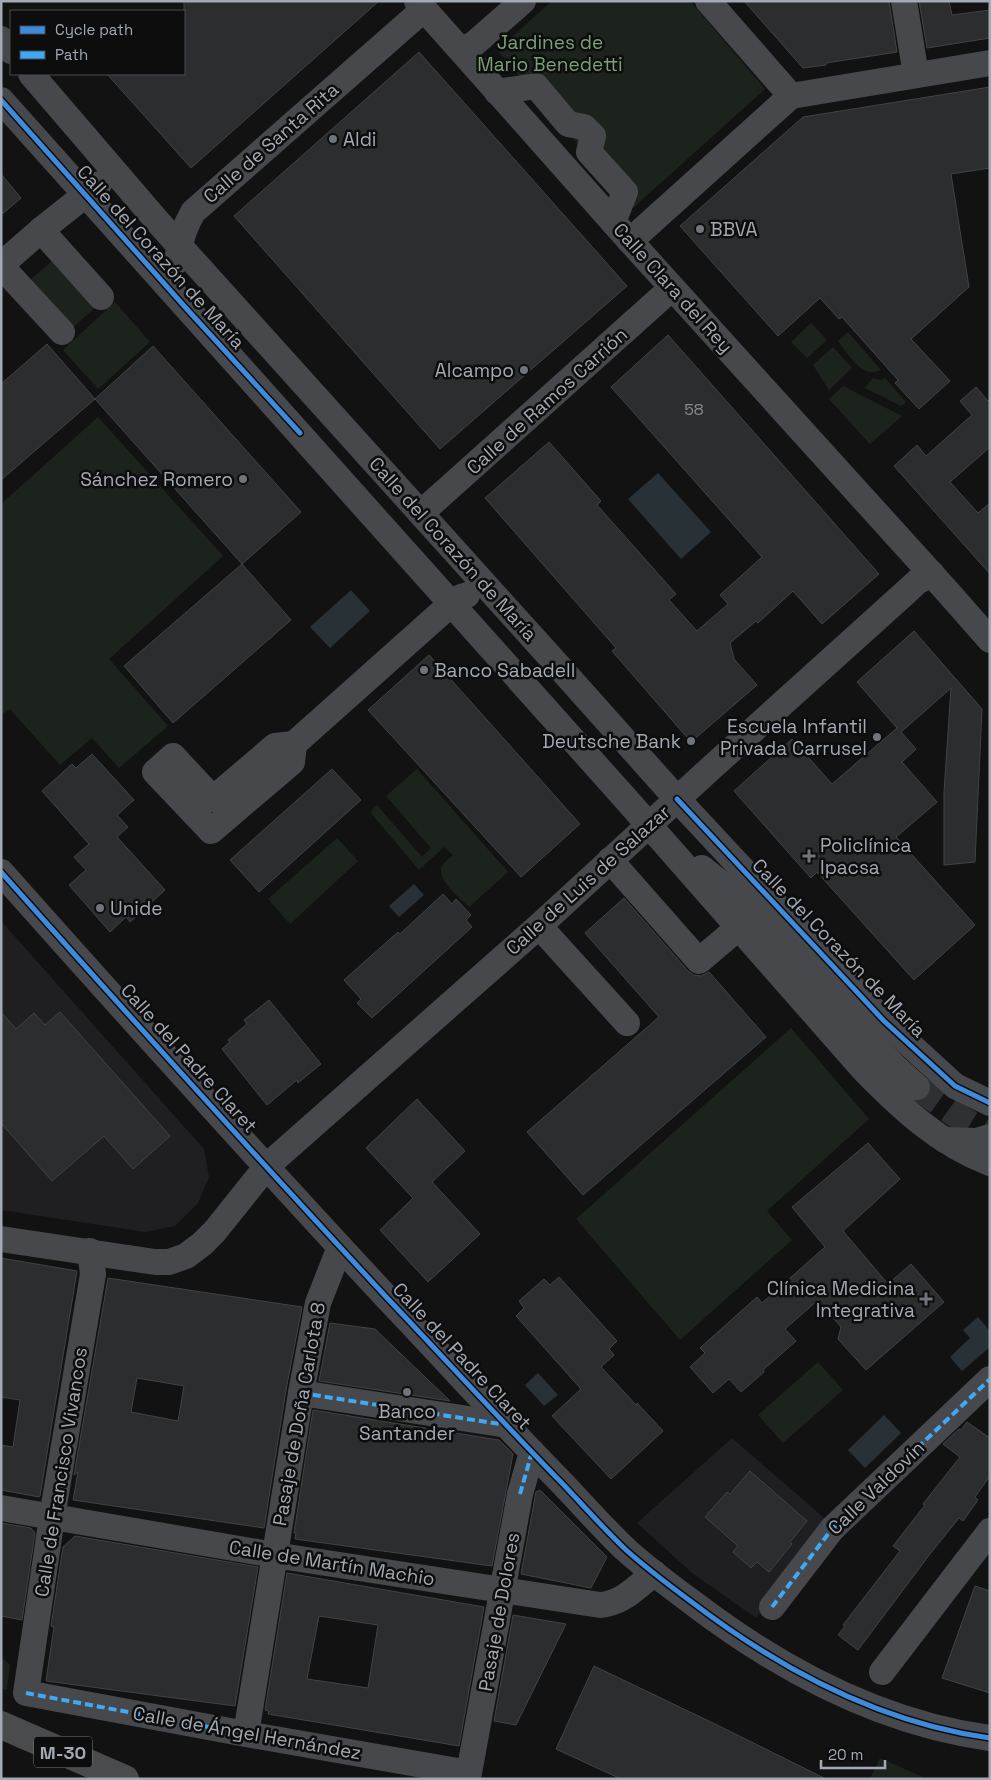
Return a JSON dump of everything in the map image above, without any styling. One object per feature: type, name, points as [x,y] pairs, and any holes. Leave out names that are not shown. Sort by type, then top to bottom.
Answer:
[{"type":"highway","name":"M-30","points":[[1,1725],[125,1779]]},
{"type":"street","points":[[462,52],[523,1]]},
{"type":"street","points":[[708,1],[791,96]]},
{"type":"street","points":[[904,1],[916,76]]},
{"type":"street","name":"Calle Clara del Rey","points":[[421,6],[672,288],[990,640]]},
{"type":"street","name":"Calle de Santa Rita","points":[[185,307],[176,286],[176,267],[179,246],[185,226],[193,212],[415,16],[421,6]]},
{"type":"street","points":[[1,39],[10,50]]},
{"type":"street","points":[[630,241],[791,96],[990,63]]},
{"type":"street","name":"Calle del Corazón de María","points":[[32,75],[179,246],[677,799],[891,1027],[955,1086],[990,1103]]},
{"type":"street","points":[[498,92],[536,86],[568,124],[584,127],[593,136],[589,152],[625,192],[613,222]]},
{"type":"street","name":"Calle del Corazón de María","points":[[1,100],[300,433],[883,1090],[924,1126],[944,1140],[990,1163]]},
{"type":"street","points":[[85,194],[103,181],[107,181],[133,208],[147,219],[158,222]]},
{"type":"street","name":"Calle del Corazón de María","points":[[1,266],[85,194]]},
{"type":"street","points":[[42,230],[101,297]]},
{"type":"street","points":[[1,266],[62,332]]},
{"type":"street","name":"Calle de Ramos Carrión","points":[[421,513],[672,288]]},
{"type":"street","points":[[300,433],[316,436],[329,446],[352,466],[391,506],[421,513]]},
{"type":"street","name":"Calle de Luis de Salazar","points":[[1,1239],[155,1262],[170,1262],[186,1256],[215,1232],[267,1166],[539,926],[918,581],[932,574]]},
{"type":"street","points":[[451,604],[460,597],[470,594],[479,596],[536,650],[553,660]]},
{"type":"street","name":"Calle del Corazón de María","points":[[294,744],[292,762],[211,831],[155,772],[173,756],[214,800],[275,746],[294,744],[451,604]]},
{"type":"street","name":"Calle del Corazón de María","points":[[677,799],[738,897]]},
{"type":"street","name":"Calle del Corazón de María","points":[[649,825],[738,897],[856,1027],[917,1087]]},
{"type":"street","points":[[610,860],[699,962],[738,928]]},
{"type":"street","name":"Calle del Padre Claret","points":[[1,872],[340,1247],[624,1548],[708,1614],[748,1642],[794,1670],[856,1701],[896,1717],[943,1730],[990,1738]]},
{"type":"street","points":[[539,926],[627,1023]]},
{"type":"street","points":[[944,1140],[978,1141],[990,1137]]},
{"type":"street","name":"Pasaje de Doña Carlota 8","points":[[246,1734],[301,1393],[318,1303],[340,1247]]},
{"type":"street","name":"Calle de Francisco Vivancos","points":[[26,1693],[52,1517],[94,1274],[90,1251]]},
{"type":"street","name":"Calle Valdovín","points":[[772,1607],[832,1529],[990,1378]]},
{"type":"street","points":[[301,1393],[507,1425]]},
{"type":"street","name":"Pasaje de Dolores","points":[[469,1773],[504,1590],[520,1494],[532,1452]]},
{"type":"street","name":"Calle de Martín Machio","points":[[1,1508],[274,1555],[600,1605],[610,1604],[622,1599],[654,1573]]},
{"type":"street","points":[[882,1672],[990,1531]]},
{"type":"street","name":"Calle de Ángel Hernández","points":[[26,1693],[469,1773]]},
{"type":"shaded area","points":[[658,473],[711,532],[681,559],[628,499]]},
{"type":"shaded area","points":[[351,590],[370,611],[330,648],[310,627]]},
{"type":"shaded area","points":[[414,884],[424,895],[399,917],[389,906]]},
{"type":"shaded area","points":[[1,921],[204,1149],[209,1177],[198,1203],[175,1226],[145,1232],[1,1210]]},
{"type":"shaded area","points":[[978,1317],[990,1331],[990,1347],[962,1371],[950,1357],[970,1338],[963,1330]]},
{"type":"shaded area","points":[[538,1373],[558,1395],[544,1406],[525,1385]]},
{"type":"shaded area","points":[[884,1415],[901,1433],[865,1468],[848,1450]]},
{"type":"shaded area","points":[[732,1438],[830,1523],[756,1618],[692,1573],[637,1523]]},
{"type":"green space","name":"Jardines de Mario Benedetti","points":[[552,1],[690,1],[765,89],[633,208],[497,50]]},
{"type":"green space","points":[[57,257],[99,304],[69,331],[26,283]]},
{"type":"green space","points":[[115,302],[150,342],[98,389],[63,350]]},
{"type":"green space","points":[[811,323],[827,340],[807,358],[791,342]]},
{"type":"green space","points":[[848,332],[881,370],[868,372],[851,359],[838,341]]},
{"type":"green space","points":[[833,347],[852,368],[829,390],[813,365]]},
{"type":"green space","points":[[873,378],[881,380],[885,378],[906,402],[901,406],[865,388]]},
{"type":"green space","points":[[843,386],[902,416],[870,444],[829,399]]},
{"type":"green space","points":[[98,417],[223,556],[109,659],[168,726],[119,768],[92,738],[60,765],[10,709],[1,716],[1,504]]},
{"type":"green space","points":[[417,769],[508,872],[469,907],[450,888],[442,876],[442,866],[453,855],[444,847],[419,870],[370,812],[377,805],[422,857],[431,848],[386,796]]},
{"type":"green space","points":[[337,838],[358,861],[290,924],[268,899]]},
{"type":"green space","points":[[791,1028],[869,1119],[767,1211],[792,1240],[680,1340],[576,1219]]},
{"type":"green space","points":[[818,1362],[843,1390],[783,1443],[758,1415]]},
{"type":"green space","points":[[1,1657],[10,1665],[7,1690],[1,1688]]},
{"type":"green space","points":[[880,1758],[925,1778],[925,1779],[870,1779]]},
{"type":"building","points":[[184,1],[379,1],[191,168],[108,75],[185,75]]},
{"type":"building","points":[[744,1],[889,1],[897,52],[803,68]]},
{"type":"building","points":[[919,1],[949,1],[952,15],[990,10],[990,38],[927,48]]},
{"type":"building","points":[[419,52],[627,286],[440,449],[234,216]]},
{"type":"building","points":[[990,87],[990,168],[951,174],[969,287],[911,339],[950,381],[919,409],[895,383],[898,380],[842,317],[839,319],[820,298],[778,336],[680,226],[803,117]]},
{"type":"building","points":[[1,174],[21,198],[1,215]]},
{"type":"building","points":[[668,335],[879,574],[822,624],[793,591],[758,623],[756,621],[730,643],[734,659],[757,685],[691,742],[612,651],[616,648],[485,498],[549,442],[601,501],[597,505],[676,594],[669,600],[697,631],[728,604],[720,595],[762,557],[611,387]]},
{"type":"building","points":[[47,344],[95,399],[1,480],[1,384]]},
{"type":"building","points":[[153,346],[301,512],[242,564],[95,399]]},
{"type":"building","points":[[976,387],[988,401],[990,399],[990,447],[950,482],[978,513],[990,503],[990,574],[894,466],[917,445],[926,456],[972,415],[960,401]]},
{"type":"building","points":[[242,564],[291,620],[173,723],[124,666]]},
{"type":"building","points":[[914,631],[982,709],[975,862],[944,865],[944,792],[951,688],[901,732],[916,749],[902,762],[937,802],[896,837],[975,925],[914,980],[817,872],[811,878],[734,791],[792,739],[832,784],[897,728],[857,682]]},
{"type":"building","points":[[429,655],[580,824],[521,877],[368,710]]},
{"type":"building","points":[[92,754],[134,800],[117,815],[128,827],[117,837],[165,890],[130,922],[126,917],[110,932],[69,885],[86,870],[74,857],[89,844],[42,791],[72,764],[76,768]]},
{"type":"building","points":[[332,769],[361,800],[259,892],[230,860]]},
{"type":"building","points":[[443,894],[452,904],[456,899],[471,915],[466,920],[472,927],[372,1018],[357,1003],[361,999],[344,980],[398,932],[400,934]]},
{"type":"building","points":[[624,898],[688,971],[694,975],[701,976],[709,972],[766,1037],[583,1195],[527,1132],[659,1017],[585,933]]},
{"type":"building","points":[[269,1000],[321,1064],[298,1083],[297,1080],[267,1105],[222,1049],[230,1042],[228,1040],[247,1024],[244,1020]]},
{"type":"building","points":[[1,1012],[16,1029],[34,1013],[45,1025],[60,1012],[170,1136],[133,1169],[104,1136],[52,1181],[1,1123]]},
{"type":"building","points":[[417,1099],[465,1151],[432,1182],[480,1234],[428,1282],[380,1230],[413,1198],[366,1148]]},
{"type":"building","points":[[868,1143],[900,1179],[843,1231],[888,1284],[911,1264],[944,1302],[866,1370],[838,1339],[841,1327],[818,1300],[785,1329],[796,1341],[763,1370],[764,1372],[741,1392],[729,1379],[713,1393],[690,1367],[705,1353],[700,1348],[757,1297],[762,1303],[825,1247],[792,1207]]},
{"type":"building","points":[[1,1258],[77,1271],[39,1497],[1,1490],[1,1445],[13,1447],[20,1400],[1,1397]]},
{"type":"building","points":[[559,1277],[617,1341],[609,1349],[614,1355],[601,1367],[663,1431],[611,1479],[552,1416],[581,1389],[516,1316],[524,1308],[519,1301],[544,1279],[550,1285]]},
{"type":"building","points":[[108,1278],[302,1307],[286,1390],[264,1528],[73,1500],[78,1472],[74,1475]],"holes":[[[137,1378],[184,1386],[178,1421],[131,1412]]]},
{"type":"building","points":[[330,1323],[375,1329],[450,1401],[319,1381]]},
{"type":"building","points":[[313,1410],[499,1440],[513,1454],[492,1566],[295,1539],[296,1533],[294,1533]]},
{"type":"building","points":[[967,1422],[990,1438],[990,1476],[975,1497],[978,1500],[963,1521],[959,1518],[858,1650],[838,1635],[845,1626],[843,1625],[900,1551],[893,1546],[960,1457],[943,1444],[959,1429],[961,1430]]},
{"type":"building","points":[[750,1471],[807,1521],[790,1542],[792,1544],[769,1572],[757,1562],[751,1568],[733,1552],[738,1546],[705,1517],[727,1492],[730,1494]]},
{"type":"building","points":[[540,1490],[607,1557],[591,1588],[521,1574],[536,1492]]},
{"type":"building","points":[[1,1523],[31,1528],[35,1533],[22,1620],[1,1616]]},
{"type":"building","points":[[75,1536],[258,1567],[235,1706],[46,1681],[54,1627],[51,1626],[63,1547]]},
{"type":"building","points":[[287,1573],[484,1607],[459,1746],[268,1714],[269,1711],[265,1710]],"holes":[[[319,1616],[378,1625],[368,1688],[307,1679]]]},
{"type":"building","points":[[975,1586],[990,1591],[990,1693],[942,1678]]},
{"type":"building","points":[[513,1615],[566,1624],[516,1725],[494,1721]]},
{"type":"building","points":[[594,1666],[826,1779],[621,1779],[556,1749]]},
{"type":"tunnel","points":[[917,1087],[956,1115],[990,1135]]},
{"type":"marked path","points":[[772,1607],[832,1529],[990,1379]]},
{"type":"marked path","points":[[301,1393],[506,1425]]},
{"type":"marked path","points":[[520,1494],[532,1452]]},
{"type":"marked path","points":[[26,1693],[246,1734]]},
{"type":"cycle path","points":[[1,100],[300,433]]},
{"type":"cycle path","points":[[677,799],[884,1021],[955,1086],[990,1103]]},
{"type":"cycle path","points":[[1,872],[340,1247],[625,1549],[667,1584],[727,1627],[761,1650],[833,1690],[910,1720],[949,1731],[990,1738]]},
{"type":"place","name":"Aldi","points":[[333,139]]},
{"type":"place","name":"BBVA","points":[[700,229]]},
{"type":"place","name":"Alcampo","points":[[524,370]]},
{"type":"place","name":"Sánchez Romero","points":[[243,479]]},
{"type":"place","name":"Banco Sabadell","points":[[424,670]]},
{"type":"place","name":"Escuela Infantil Privada Carrusel","points":[[877,737]]},
{"type":"place","name":"Deutsche Bank","points":[[691,741]]},
{"type":"place","name":"Policlínica Ipacsa","points":[[809,856]]},
{"type":"place","name":"Unide","points":[[100,908]]},
{"type":"place","name":"Clínica Medicina Integrativa","points":[[926,1299]]},
{"type":"place","name":"Banco Santander","points":[[407,1392]]}]
